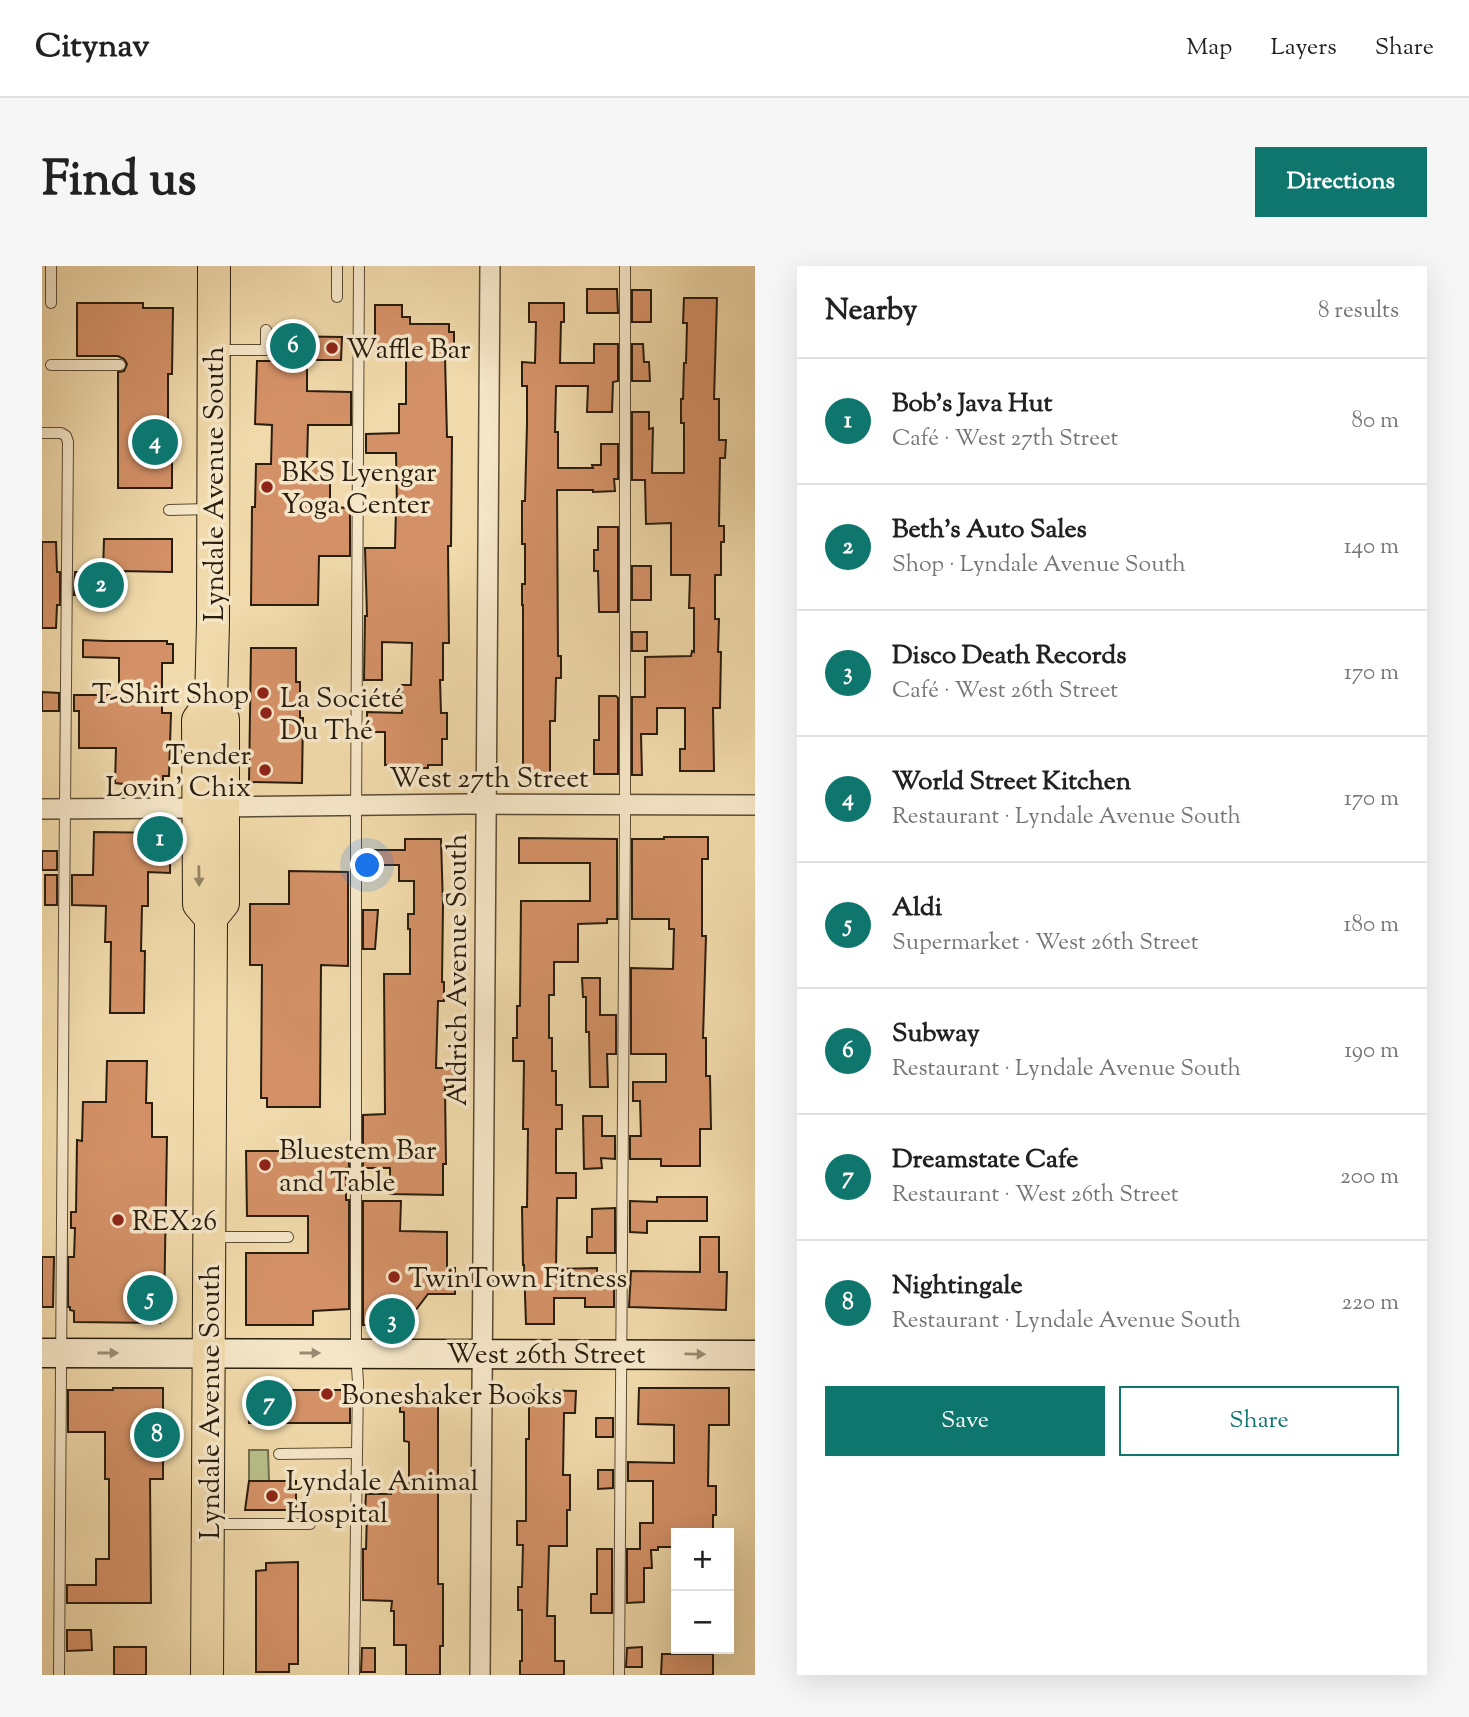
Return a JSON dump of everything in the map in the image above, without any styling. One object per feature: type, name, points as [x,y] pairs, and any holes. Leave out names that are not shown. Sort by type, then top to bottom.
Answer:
[{"type":"main road","name":"Lyndale Avenue South","points":[[207,1675],[211,918],[223,903],[210,808],[223,719],[211,702],[214,266]]},
{"type":"street","name":"Aldrich Avenue South","points":[[480,1675],[490,266]]},
{"type":"street","name":"West 27th Street","points":[[42,809],[485,804],[755,805]]},
{"type":"street","name":"West 26th Street","points":[[51,1353],[755,1355]]},
{"type":"lane","points":[[51,266],[51,303]]},
{"type":"lane","points":[[337,266],[337,296]]},
{"type":"lane","points":[[354,1675],[358,1453],[356,806],[359,266]]},
{"type":"lane","points":[[619,1675],[625,804],[625,266]]},
{"type":"lane","points":[[214,349],[266,349],[266,330]]},
{"type":"lane","points":[[51,365],[120,365]]},
{"type":"lane","points":[[42,433],[61,433],[66,436],[68,442],[66,809],[51,1353],[59,1675]]},
{"type":"lane","points":[[169,509],[213,509]]},
{"type":"lane","points":[[208,1237],[288,1237]]},
{"type":"lane","points":[[279,1454],[358,1453]]},
{"type":"lane","points":[[209,1524],[310,1524]]},
{"type":"green space","points":[[249,1450],[268,1450],[269,1481],[249,1481]]},
{"type":"building","points":[[587,289],[617,289],[618,313],[587,313]]},
{"type":"building","points":[[632,290],[651,290],[651,322],[632,322]]},
{"type":"building","points":[[684,298],[717,298],[714,399],[719,399],[719,440],[726,440],[725,458],[720,458],[719,526],[724,526],[724,542],[721,542],[721,575],[715,575],[715,619],[719,619],[718,652],[721,652],[720,708],[713,708],[714,771],[680,771],[680,749],[685,749],[685,708],[657,708],[657,734],[641,734],[642,775],[632,775],[632,697],[645,697],[645,657],[691,656],[692,651],[694,652],[694,608],[689,608],[690,575],[671,575],[671,523],[646,524],[645,480],[632,480],[632,412],[649,412],[649,429],[653,428],[652,473],[684,473],[681,399],[686,363],[687,323],[683,323]]},
{"type":"building","points":[[77,303],[143,303],[143,308],[173,308],[172,374],[168,374],[168,459],[172,459],[172,488],[118,488],[118,372],[124,371],[127,364],[118,356],[77,356]]},
{"type":"building","points":[[529,303],[564,303],[560,363],[594,363],[594,344],[618,344],[618,381],[613,382],[612,412],[587,412],[588,386],[556,386],[555,432],[558,432],[558,468],[593,468],[592,465],[601,465],[601,444],[618,444],[618,479],[614,479],[615,491],[557,490],[558,656],[561,656],[561,678],[556,678],[555,721],[550,721],[550,774],[523,774],[522,584],[525,584],[525,544],[522,544],[522,501],[525,501],[527,386],[522,386],[522,362],[535,363],[536,322],[529,322]]},
{"type":"building","points":[[375,305],[402,305],[402,317],[410,317],[410,324],[449,324],[449,332],[454,332],[454,357],[445,357],[447,437],[452,437],[451,546],[448,546],[449,643],[443,643],[443,680],[440,680],[441,713],[447,713],[447,739],[442,739],[442,765],[428,765],[428,768],[393,768],[393,765],[385,765],[385,732],[367,732],[367,712],[402,713],[402,685],[411,685],[412,643],[382,642],[382,680],[364,680],[367,616],[365,548],[395,548],[397,509],[396,453],[366,453],[366,434],[399,433],[399,404],[406,404],[406,351],[375,351]]},
{"type":"building","points":[[275,336],[342,337],[341,360],[307,360],[307,391],[351,392],[351,425],[308,425],[307,463],[330,463],[330,507],[350,508],[350,556],[319,556],[318,605],[251,605],[252,507],[255,507],[256,464],[271,464],[272,425],[255,424],[257,361],[275,361]]},
{"type":"building","points":[[632,344],[643,344],[644,362],[649,362],[650,381],[632,381]]},
{"type":"building","points":[[598,527],[618,527],[618,612],[599,612],[598,571],[594,571]]},
{"type":"building","points":[[104,539],[172,539],[172,572],[119,571],[119,594],[74,595],[75,572],[103,572]]},
{"type":"building","points":[[42,542],[56,542],[60,605],[57,605],[56,628],[42,628]]},
{"type":"building","points":[[632,566],[651,566],[651,600],[632,600]]},
{"type":"building","points":[[632,632],[647,632],[647,651],[632,651]]},
{"type":"building","points":[[83,640],[167,641],[167,644],[173,644],[173,663],[162,663],[162,713],[171,713],[169,776],[163,776],[163,786],[123,786],[115,783],[116,748],[79,748],[79,711],[74,711],[74,695],[119,695],[119,658],[83,657]]},
{"type":"building","points":[[251,648],[296,648],[296,682],[300,682],[300,718],[303,718],[302,783],[249,782]]},
{"type":"building","points":[[42,692],[59,693],[59,711],[42,711]]},
{"type":"building","points":[[599,696],[618,698],[618,774],[594,774],[594,740],[599,740]]},
{"type":"building","points":[[94,832],[170,833],[170,873],[148,872],[148,906],[142,906],[141,951],[145,951],[144,1013],[110,1013],[111,942],[105,942],[106,906],[72,905],[72,875],[93,875]]},
{"type":"building","points":[[708,837],[708,859],[702,859],[702,936],[706,936],[703,1038],[706,1038],[706,1076],[710,1076],[711,1129],[700,1129],[700,1166],[661,1166],[661,1159],[630,1159],[630,1136],[641,1136],[640,1101],[633,1101],[633,1082],[666,1082],[666,1054],[631,1054],[631,968],[673,969],[674,929],[669,929],[669,919],[632,919],[632,839]]},
{"type":"building","points":[[519,838],[617,839],[617,919],[607,919],[607,923],[578,924],[578,962],[554,962],[554,995],[549,995],[549,1038],[552,1038],[552,1071],[556,1071],[556,1105],[562,1105],[562,1129],[556,1129],[556,1173],[576,1173],[576,1198],[557,1198],[556,1269],[597,1268],[597,1284],[614,1284],[614,1307],[585,1307],[585,1298],[554,1298],[554,1324],[526,1324],[522,1207],[527,1207],[528,1129],[523,1129],[524,1061],[513,1061],[513,1038],[517,1038],[517,1006],[520,1006],[521,901],[590,901],[590,863],[519,863]]},
{"type":"building","points":[[405,839],[441,839],[444,1001],[438,1001],[436,1068],[453,1068],[453,1087],[445,1087],[446,1164],[443,1164],[443,1195],[390,1194],[390,1168],[363,1168],[363,1115],[385,1114],[384,974],[410,974],[408,914],[414,914],[414,881],[399,881],[399,865],[363,865],[363,850],[405,850]]},
{"type":"building","points":[[42,851],[57,851],[57,870],[42,870]]},
{"type":"building","points":[[289,871],[348,872],[348,966],[321,965],[320,1107],[267,1107],[267,1098],[261,1098],[262,965],[250,965],[250,904],[289,904]]},
{"type":"building","points":[[45,875],[57,875],[57,905],[45,905]]},
{"type":"building","points":[[363,910],[378,910],[375,949],[363,949]]},
{"type":"building","points":[[582,978],[600,978],[600,1015],[616,1015],[616,1054],[607,1054],[608,1087],[590,1087],[589,1032],[586,1032],[586,997],[583,997]]},
{"type":"building","name":"REX26","points":[[107,1061],[147,1061],[146,1103],[152,1103],[152,1137],[167,1137],[164,1313],[160,1313],[160,1323],[74,1322],[74,1311],[68,1307],[68,1257],[74,1257],[75,1228],[71,1228],[71,1212],[76,1212],[77,1140],[82,1141],[83,1102],[106,1102]]},
{"type":"building","points":[[583,1116],[602,1116],[602,1136],[615,1136],[615,1159],[601,1158],[602,1168],[584,1169]]},
{"type":"building","points":[[246,1151],[349,1151],[346,1200],[349,1200],[349,1309],[313,1311],[313,1325],[246,1325],[246,1253],[308,1253],[308,1216],[247,1216]]},
{"type":"building","points":[[657,1197],[707,1197],[707,1221],[647,1221],[647,1233],[630,1232],[630,1201],[657,1202]]},
{"type":"building","points":[[363,1201],[401,1201],[400,1231],[447,1232],[447,1268],[455,1268],[455,1294],[428,1294],[415,1311],[400,1310],[399,1326],[363,1325]]},
{"type":"building","points":[[615,1208],[615,1253],[587,1253],[587,1237],[592,1237],[592,1209]]},
{"type":"building","points":[[700,1237],[719,1237],[719,1272],[727,1272],[726,1310],[629,1307],[631,1271],[700,1272]]},
{"type":"building","points":[[42,1257],[54,1257],[53,1307],[42,1307]]},
{"type":"building","points":[[163,1388],[163,1479],[150,1479],[151,1603],[67,1603],[67,1585],[96,1585],[96,1559],[109,1559],[109,1479],[105,1479],[105,1432],[68,1432],[68,1390]]},
{"type":"building","points":[[639,1388],[729,1388],[729,1425],[709,1425],[708,1486],[716,1486],[713,1528],[671,1528],[671,1547],[651,1550],[652,1568],[644,1568],[644,1602],[627,1603],[627,1549],[640,1549],[640,1523],[653,1523],[653,1481],[628,1481],[628,1462],[674,1463],[674,1425],[638,1424]]},
{"type":"building","points":[[249,1390],[350,1390],[350,1423],[249,1423]]},
{"type":"building","points":[[529,1390],[576,1391],[575,1413],[564,1413],[563,1475],[570,1475],[567,1546],[549,1546],[547,1616],[555,1616],[555,1661],[564,1661],[564,1675],[520,1675],[522,1610],[518,1610],[518,1587],[522,1587],[523,1545],[517,1545],[517,1521],[526,1521]]},
{"type":"building","points":[[400,1392],[438,1392],[438,1584],[443,1584],[440,1675],[406,1675],[406,1645],[394,1645],[392,1601],[363,1600],[366,1494],[391,1494],[391,1485],[409,1485],[409,1442],[404,1441],[404,1412],[400,1412]]},
{"type":"building","points":[[596,1418],[613,1418],[613,1437],[596,1437]]},
{"type":"building","points":[[598,1470],[613,1470],[613,1488],[598,1489]]},
{"type":"building","name":"Lyndale Animal Hospital","points":[[249,1481],[296,1481],[296,1510],[245,1510]]},
{"type":"building","points":[[597,1549],[612,1549],[612,1613],[591,1613],[591,1594],[597,1594]]},
{"type":"building","points":[[298,1562],[298,1664],[289,1664],[289,1672],[256,1672],[256,1571],[266,1570],[266,1563]]},
{"type":"building","points":[[67,1630],[91,1630],[92,1650],[67,1651]]},
{"type":"building","points":[[114,1647],[146,1647],[146,1675],[114,1675]]},
{"type":"building","points":[[642,1647],[642,1667],[626,1667],[627,1648]]},
{"type":"building","points":[[362,1648],[375,1648],[375,1672],[361,1672]]},
{"type":"building","points":[[662,1654],[713,1654],[713,1675],[661,1675]]},
{"type":"place","name":"Subway","points":[[293,346]]},
{"type":"place","name":"Waffle Bar","points":[[332,348]]},
{"type":"place","name":"World Street Kitchen","points":[[155,442]]},
{"type":"place","name":"BKS Lyengar Yoga Center","points":[[267,487]]},
{"type":"place","name":"Beth's Auto Sales","points":[[101,585]]},
{"type":"place","name":"T-Shirt Shop","points":[[263,693]]},
{"type":"place","name":"La Société Du Thé","points":[[266,713]]},
{"type":"place","name":"Tender Lovin' Chix","points":[[265,770]]},
{"type":"place","name":"Bob's Java Hut","points":[[160,839]]},
{"type":"place","name":"Bluestem Bar and Table","points":[[265,1165]]},
{"type":"place","name":"REX26","points":[[118,1220]]},
{"type":"place","name":"TwinTown Fitness","points":[[394,1277]]},
{"type":"place","name":"Aldi","points":[[150,1298]]},
{"type":"place","name":"Disco Death Records","points":[[392,1321]]},
{"type":"place","name":"Boneshaker Books","points":[[327,1394]]},
{"type":"place","name":"Dreamstate Cafe","points":[[269,1403]]},
{"type":"place","name":"Nightingale","points":[[157,1435]]},
{"type":"place","name":"Lyndale Animal Hospital","points":[[272,1496]]}]
